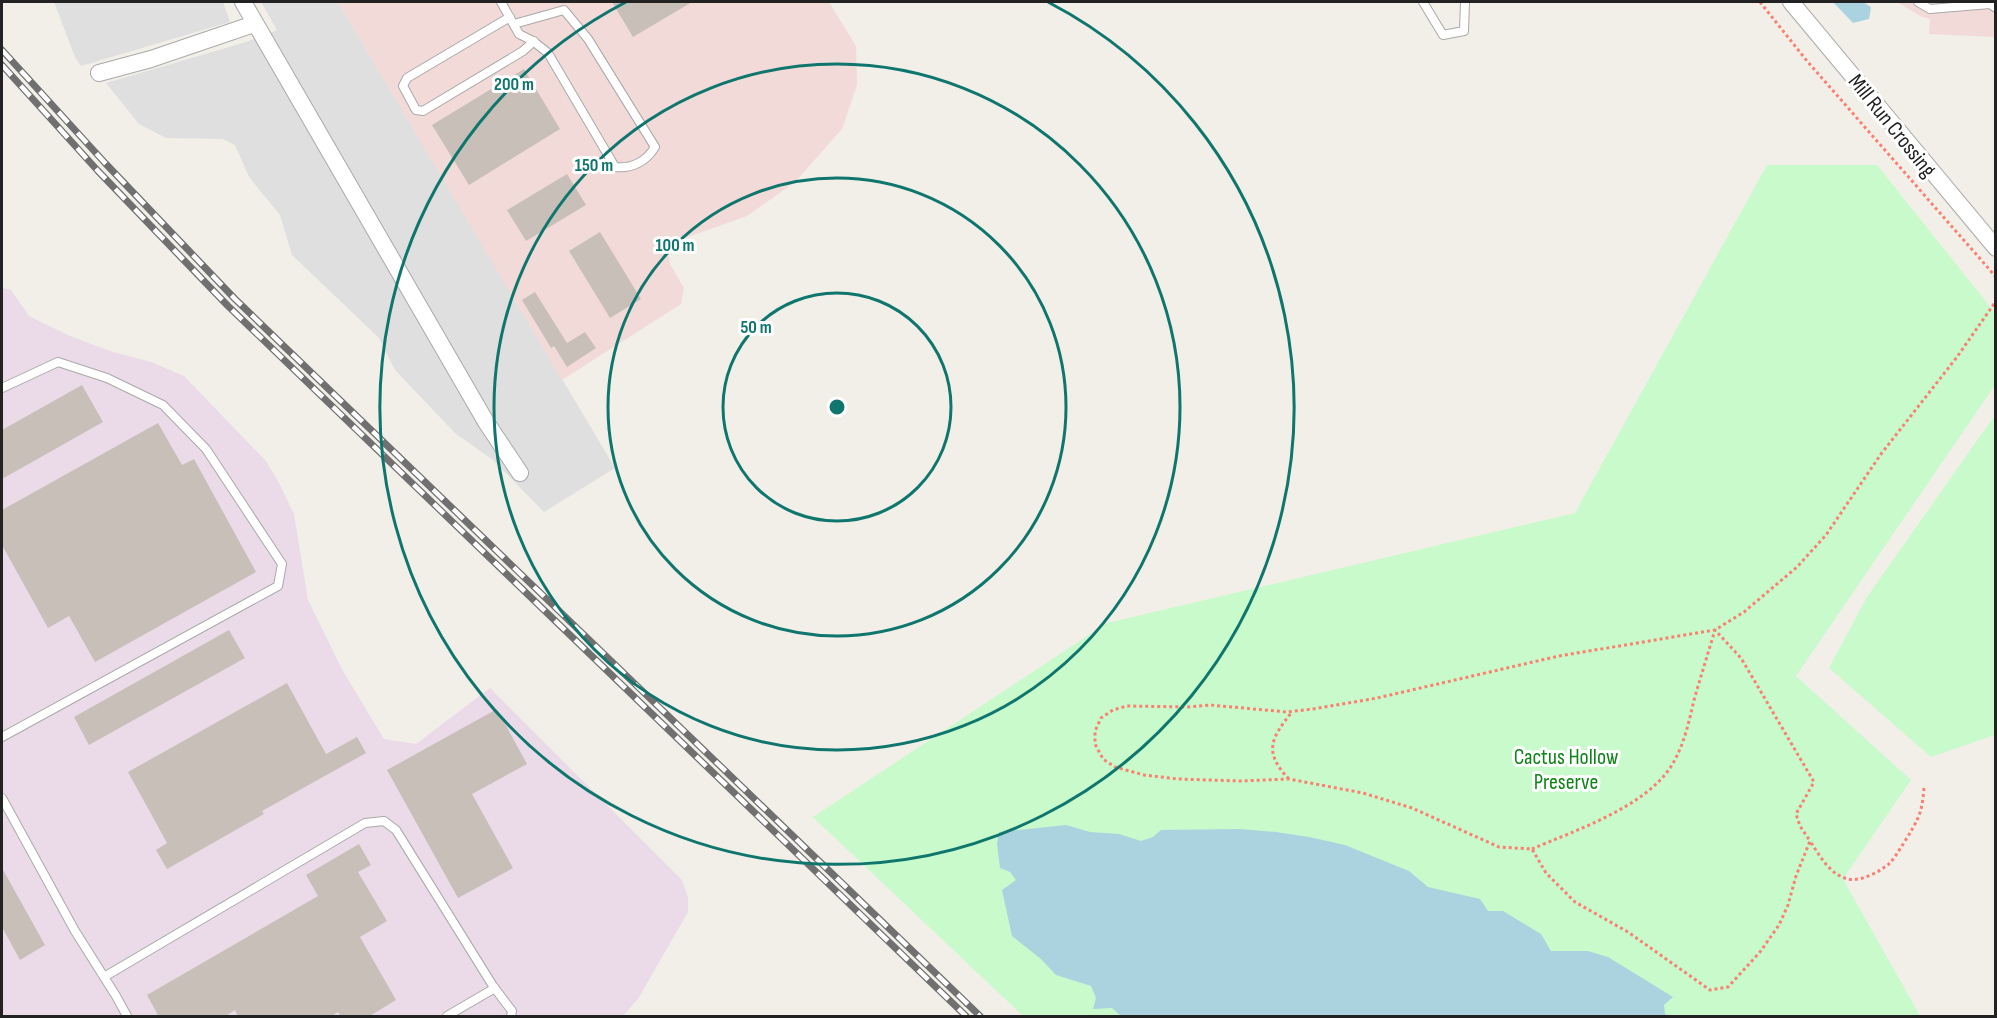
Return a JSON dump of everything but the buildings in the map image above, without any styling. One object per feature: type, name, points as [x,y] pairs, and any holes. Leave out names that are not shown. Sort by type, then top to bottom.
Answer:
[{"type":"street","points":[[243,2],[486,422],[520,473]]},
{"type":"street","name":"Mill Run Crossing","points":[[1791,2],[1995,248]]},
{"type":"street","points":[[99,73],[151,59],[254,24]]},
{"type":"lane","points":[[501,2],[512,21],[519,34],[534,41],[548,53],[615,167],[627,169],[649,157],[655,147],[588,39],[564,10],[512,21],[407,78],[403,86],[416,110],[423,111],[523,51],[534,41]]},
{"type":"lane","points":[[1423,2],[1443,35],[1464,31],[1465,2]]},
{"type":"lane","points":[[1918,2],[1930,9],[1990,4],[1995,8]]},
{"type":"lane","points":[[2,388],[58,362],[107,378],[163,405],[206,449],[282,564],[278,586],[2,737]]},
{"type":"lane","points":[[2,798],[75,931],[105,977],[127,1017]]},
{"type":"lane","points":[[105,977],[365,823],[384,821],[396,830],[495,988],[512,1011],[512,1017]]},
{"type":"lane","points":[[447,1017],[495,988]]},
{"type":"path","points":[[1760,2],[1807,62],[1995,277]]},
{"type":"path","points":[[1715,630],[1686,733],[1672,764],[1659,782],[1628,805],[1589,826],[1532,849],[1499,847],[1412,808],[1363,793],[1289,778],[1241,781],[1144,775],[1115,767],[1103,759],[1095,744],[1095,730],[1101,718],[1113,710],[1126,706],[1210,705],[1292,712],[1377,698],[1559,656],[1715,630],[1744,612],[1797,567],[1826,535],[1881,454],[1957,357],[1995,301]]},
{"type":"path","points":[[1715,630],[1741,658],[1814,782],[1796,814],[1800,826],[1829,868],[1848,879],[1861,879],[1891,862],[1917,819],[1923,803],[1924,788]]},
{"type":"path","points":[[1289,778],[1278,768],[1272,751],[1273,741],[1292,712]]},
{"type":"path","points":[[1532,849],[1546,873],[1575,902],[1628,932],[1710,990],[1728,987],[1761,952],[1779,925],[1788,905],[1796,876],[1810,842]]},
{"type":"shaded area","points":[[54,2],[223,2],[230,22],[81,66],[75,57]]},
{"type":"shaded area","points":[[261,2],[338,2],[615,468],[544,512],[493,460],[455,433],[395,370],[379,338],[292,255],[280,215],[249,177],[235,145],[223,139],[166,138],[139,124],[106,83],[246,42],[277,30]]},
{"type":"shaded area","points":[[338,2],[829,2],[856,46],[857,85],[842,129],[795,182],[747,216],[679,240],[669,253],[670,264],[684,288],[681,304],[562,380]]},
{"type":"shaded area","points":[[1897,2],[1995,2],[1995,37],[1929,34],[1930,19],[1922,17]]},
{"type":"shaded area","points":[[2,288],[11,290],[29,316],[70,336],[110,351],[151,362],[184,376],[266,461],[294,514],[308,600],[343,671],[384,739],[416,744],[490,688],[682,880],[688,897],[688,912],[638,999],[623,1016],[2,1016]]},
{"type":"green space","name":"Cactus Hollow Preserve","points":[[1767,165],[1877,165],[1995,313],[1995,385],[1796,676],[1911,780],[1843,879],[1920,1016],[1023,1016],[813,817],[1107,623],[1575,513]]},
{"type":"green space","points":[[1995,415],[1995,735],[1931,757],[1829,668],[1867,597]]},
{"type":"water","points":[[1833,2],[1863,2],[1871,7],[1869,19],[1853,23]]},
{"type":"water","points":[[1066,825],[1090,832],[1119,834],[1141,841],[1153,837],[1161,830],[1240,829],[1309,837],[1345,845],[1409,871],[1428,887],[1480,899],[1488,911],[1503,911],[1541,934],[1551,951],[1588,951],[1608,957],[1673,997],[1664,1005],[1665,1014],[1670,1016],[1121,1016],[1112,1008],[1093,1009],[1096,998],[1091,986],[1056,975],[1041,959],[1012,936],[1002,890],[1016,880],[1010,872],[1000,868],[997,844],[999,832]]},
{"type":"railway","points":[[2,50],[106,164],[235,299],[980,1016]]},
{"type":"railway","points":[[2,65],[98,171],[228,306],[966,1016]]}]
